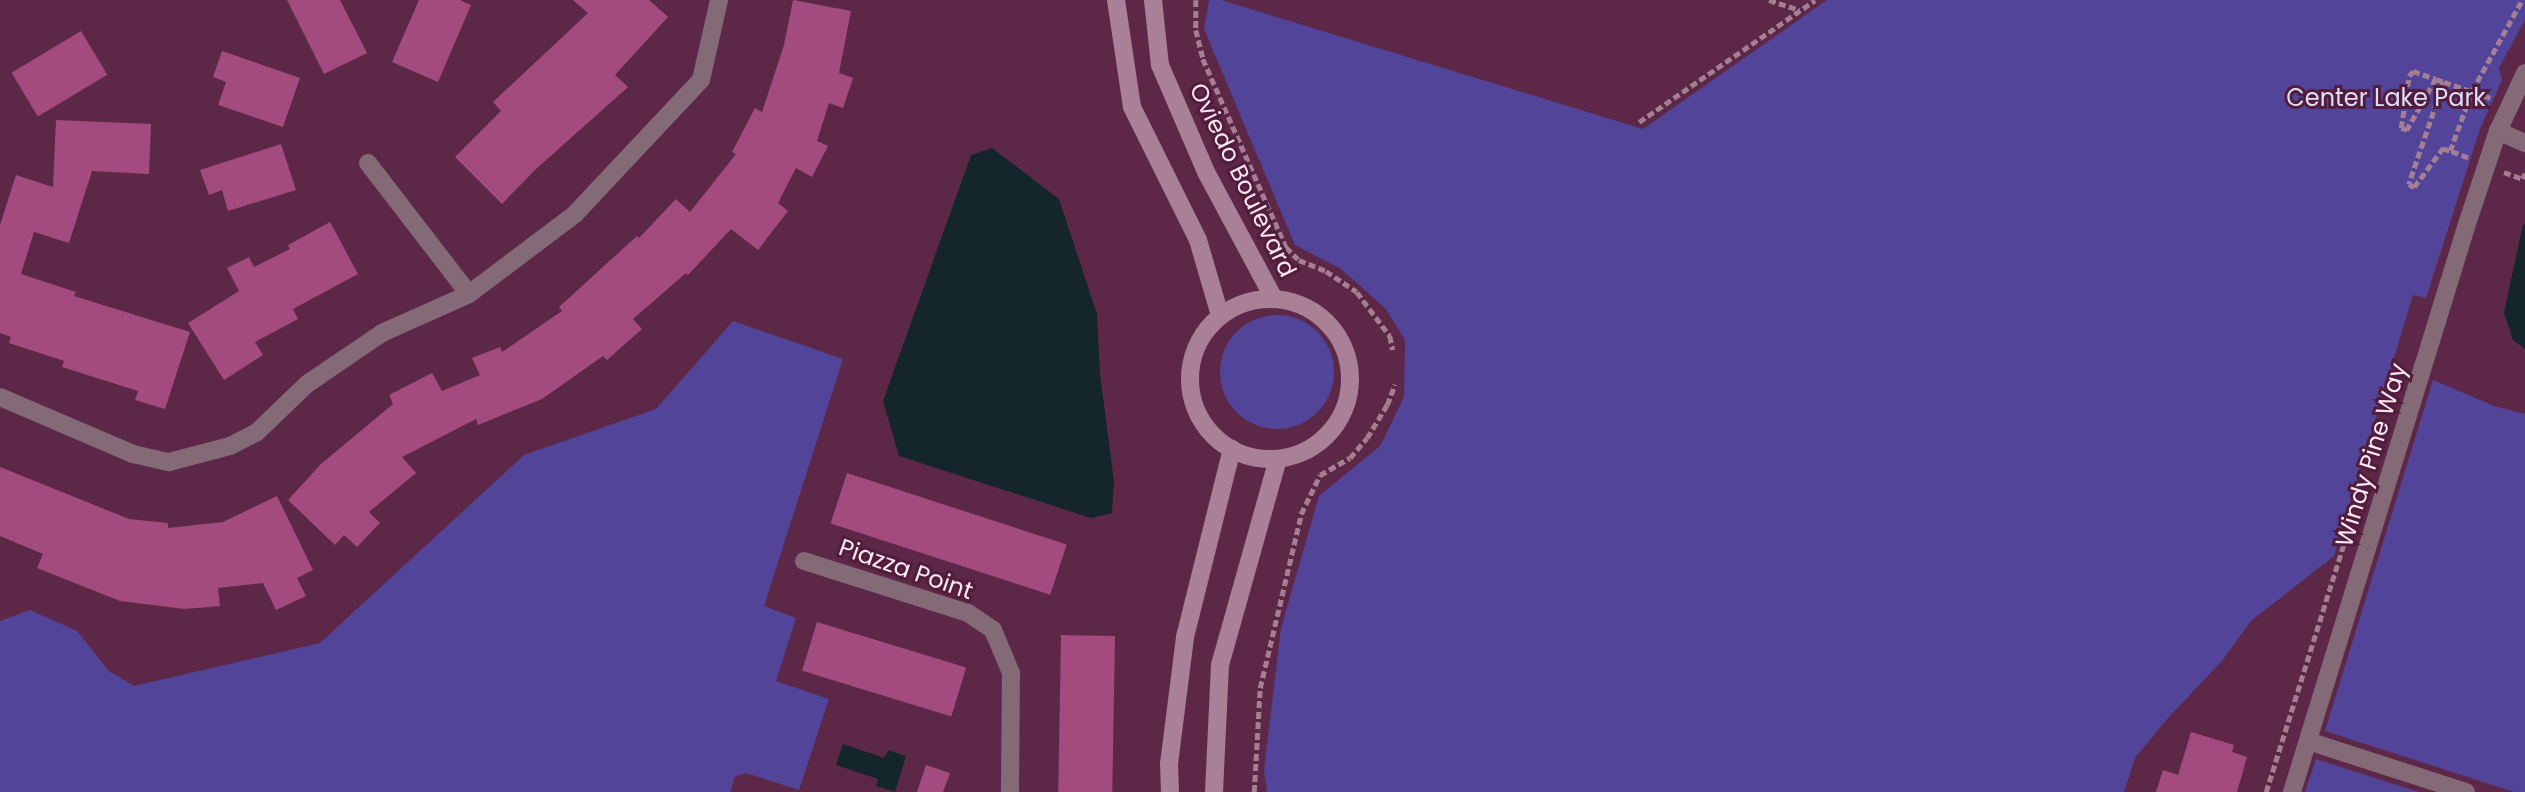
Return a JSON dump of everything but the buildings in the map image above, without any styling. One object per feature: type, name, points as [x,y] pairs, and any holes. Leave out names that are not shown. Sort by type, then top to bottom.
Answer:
[{"type":"street","points":[[0,397],[133,454],[169,462],[230,446],[257,432],[307,384],[382,333],[469,294],[575,215],[701,80],[719,0]]},
{"type":"street","points":[[1116,0],[1132,107],[1198,240],[1220,315]]},
{"type":"street","name":"Oviedo Boulevard","points":[[1153,0],[1160,65],[1206,172],[1273,299]]},
{"type":"street","name":"Windy Pine Way","points":[[2292,792],[2498,131],[2525,73]]},
{"type":"street","points":[[2498,131],[2525,143]]},
{"type":"street","points":[[368,163],[469,294]]},
{"type":"street","points":[[1273,299],[1284,299],[1315,312],[1339,337],[1350,368],[1348,402],[1332,432],[1305,452],[1278,459],[1239,454],[1211,435],[1193,406],[1189,373],[1198,341],[1220,315],[1250,300],[1273,299]]},
{"type":"street","points":[[1170,792],[1169,764],[1185,637],[1232,449]]},
{"type":"street","points":[[1214,792],[1220,665],[1278,459]]},
{"type":"street","name":"Piazza Point","points":[[804,561],[968,613],[993,630],[1011,673],[1010,792]]},
{"type":"street","points":[[2308,741],[2466,792]]},
{"type":"path","points":[[1196,0],[1196,30],[1203,59],[1286,247],[1299,260],[1326,271],[1357,292],[1390,336],[1393,350]]},
{"type":"path","points":[[1769,0],[1800,10]]},
{"type":"path","points":[[1639,122],[1815,0]]},
{"type":"path","points":[[2450,151],[2472,91],[2521,1]]},
{"type":"path","points":[[2437,79],[2407,130],[2401,128],[2413,71],[2437,79],[2444,82],[2472,91]]},
{"type":"path","points":[[2444,82],[2409,184],[2414,187],[2444,148],[2469,158]]},
{"type":"path","points":[[1254,792],[1260,688],[1301,514],[1320,475],[1350,458],[1367,438],[1387,405],[1395,384]]},
{"type":"green space","name":"Center Lake Park","points":[[1209,0],[1221,0],[1643,129],[1827,0],[2525,0],[2525,20],[2499,68],[2502,80],[2480,129],[2426,298],[2413,295],[2334,556],[2251,621],[2222,661],[2168,718],[2135,758],[2124,792],[1267,792],[1264,770],[1281,628],[1319,496],[1380,446],[1404,397],[1405,340],[1386,309],[1341,269],[1295,245],[1204,29]]},
{"type":"green space","points":[[1277,315],[1299,319],[1309,324],[1325,340],[1330,350],[1334,372],[1330,394],[1325,404],[1309,420],[1299,425],[1277,429],[1255,425],[1245,420],[1229,404],[1224,394],[1220,372],[1224,350],[1229,340],[1245,324],[1255,319]]},
{"type":"green space","points":[[733,321],[843,359],[764,606],[796,618],[776,681],[829,699],[799,790],[746,773],[735,777],[730,792],[0,792],[0,621],[30,610],[77,631],[109,671],[134,686],[320,643],[524,455],[656,409]]},
{"type":"green space","points":[[2433,380],[2494,406],[2525,414],[2525,792],[2514,792],[2325,731]]},
{"type":"green space","points":[[2316,759],[2419,792],[2305,792]]},
{"type":"water","points":[[992,148],[1059,199],[1097,314],[1100,374],[1114,482],[1112,513],[1091,518],[899,456],[883,401],[971,155]]},
{"type":"water","points":[[2523,224],[2525,349],[2513,340],[2504,313]]},
{"type":"water","points":[[843,744],[884,758],[888,750],[906,756],[895,792],[876,786],[878,779],[836,765]]}]
